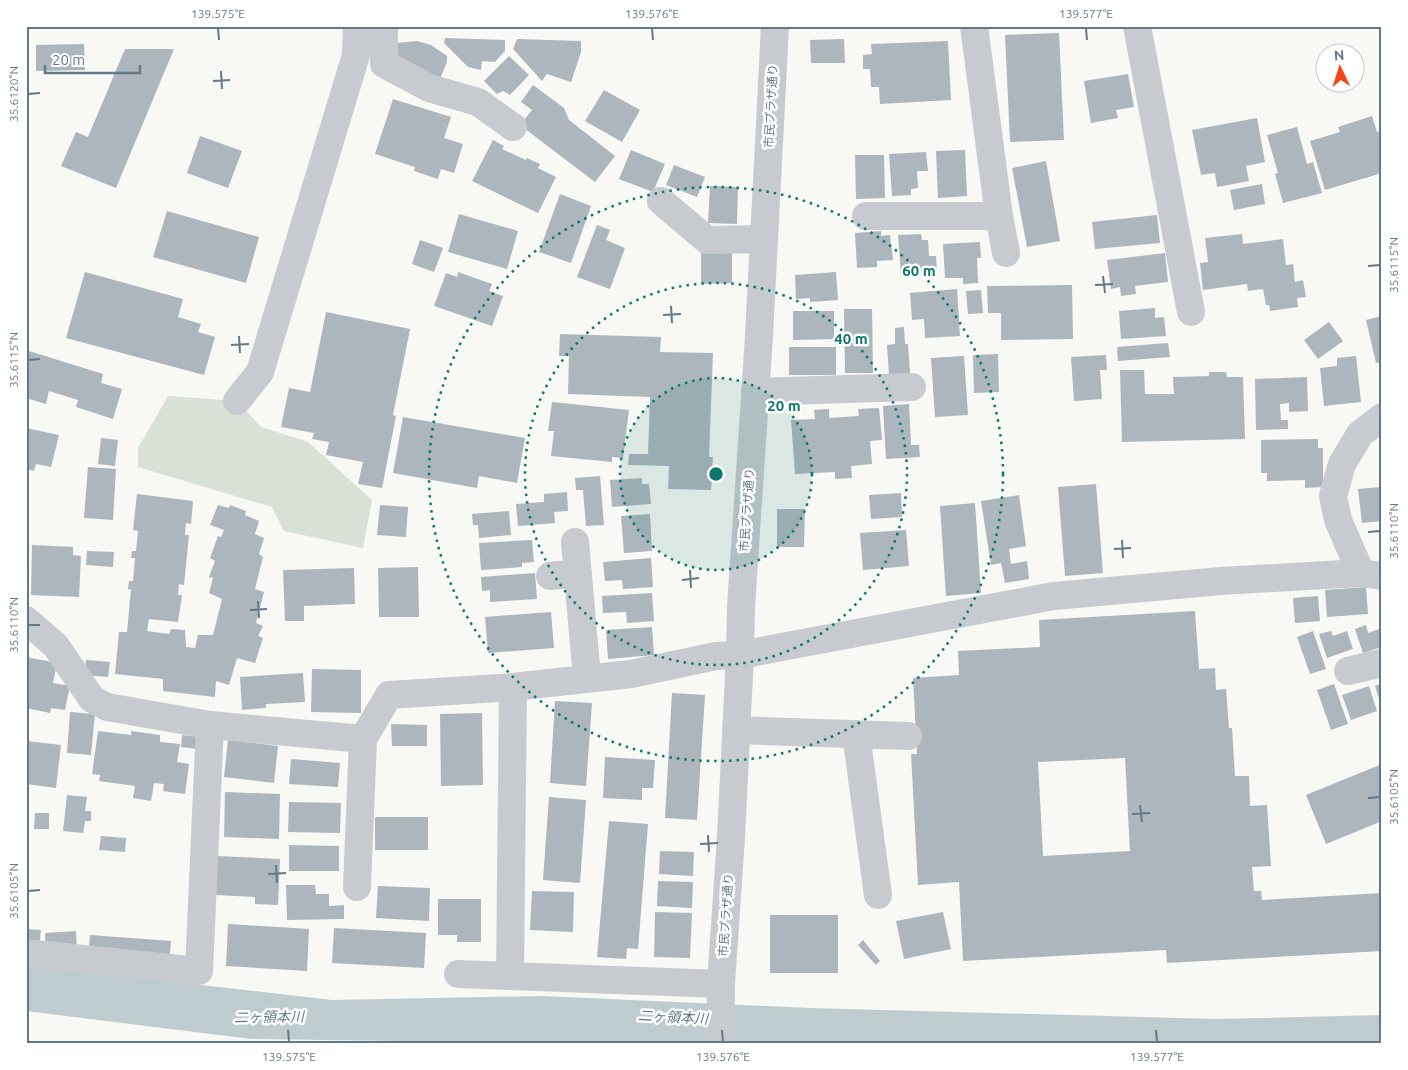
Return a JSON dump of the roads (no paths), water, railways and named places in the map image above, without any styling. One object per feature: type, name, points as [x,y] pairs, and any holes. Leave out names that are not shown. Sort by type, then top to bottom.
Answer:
[{"type":"street","points":[[237,401],[260,372],[356,55],[357,26]]},
{"type":"street","points":[[384,26],[384,64],[428,88],[478,102],[513,127]]},
{"type":"street","name":"市民プラザ通り","points":[[720,1044],[721,989],[731,837],[741,607],[775,26]]},
{"type":"street","points":[[974,26],[999,216],[1006,253]]},
{"type":"street","points":[[1137,26],[1191,312]]},
{"type":"street","points":[[661,201],[708,240],[764,239]]},
{"type":"street","points":[[866,216],[999,216]]},
{"type":"street","points":[[755,392],[912,386]]},
{"type":"street","points":[[357,887],[363,739],[389,695],[513,687],[631,674],[716,656],[740,655],[1054,596],[1222,581],[1371,574],[1338,520],[1333,496],[1342,464],[1360,434],[1382,417]]},
{"type":"street","points":[[575,542],[587,678]]},
{"type":"street","points":[[550,576],[578,573]]},
{"type":"street","points":[[26,620],[56,646],[92,699],[107,706],[210,725],[363,739]]},
{"type":"street","points":[[1348,671],[1382,663]]},
{"type":"street","points":[[510,976],[513,687]]},
{"type":"street","points":[[26,953],[199,971],[210,725]]},
{"type":"street","points":[[736,730],[908,736]]},
{"type":"street","points":[[856,734],[878,895]]},
{"type":"street","points":[[458,974],[721,989]]},
{"type":"water","name":"二ヶ領本川","points":[[26,965],[332,1000],[542,996],[810,1008],[1216,1019],[1382,1015],[1382,1044],[610,1044],[251,1039],[26,1011]]}]
